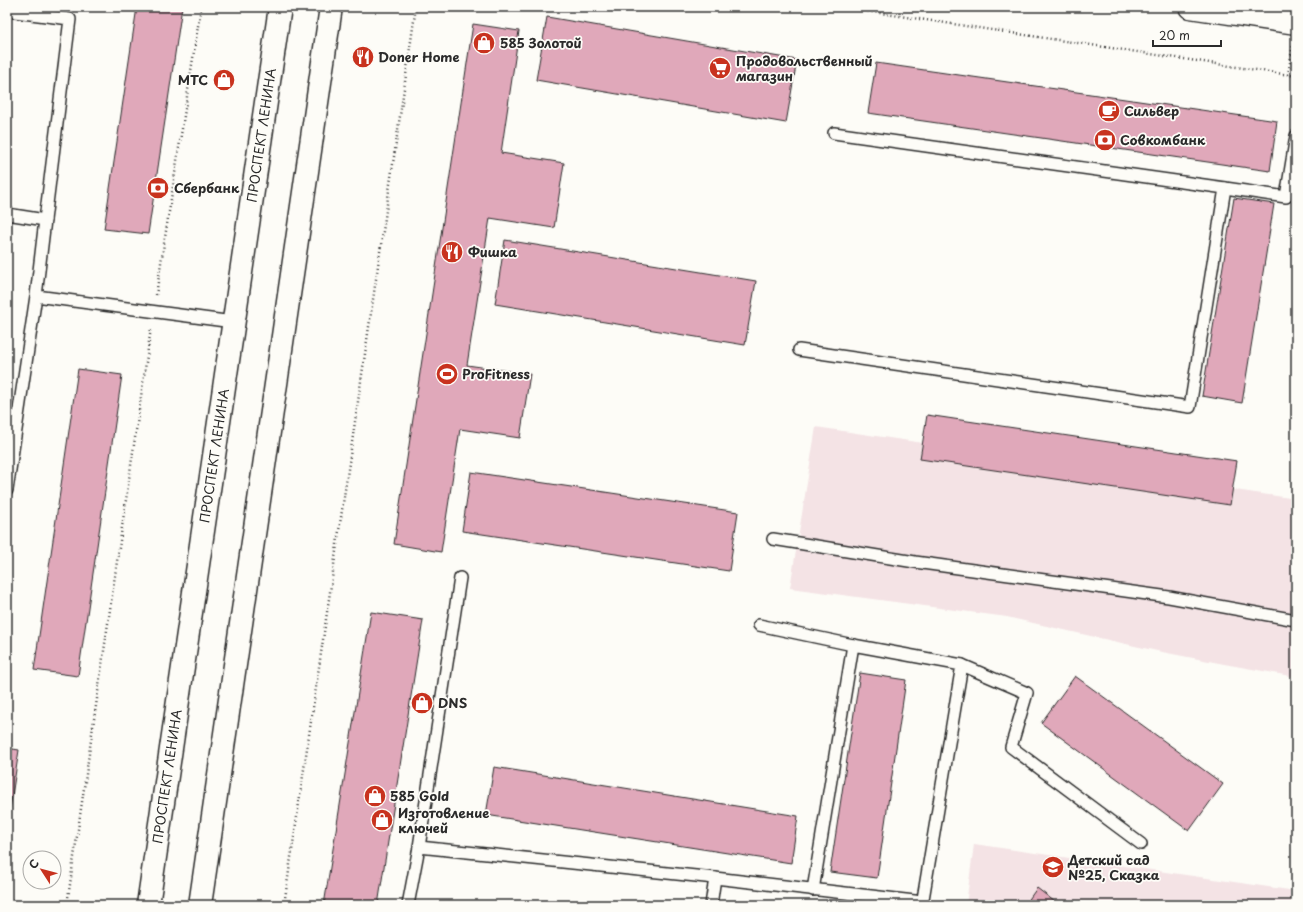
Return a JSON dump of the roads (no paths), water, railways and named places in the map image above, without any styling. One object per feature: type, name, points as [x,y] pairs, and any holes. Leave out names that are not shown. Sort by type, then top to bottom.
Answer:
[{"type":"main road","name":"ПРОСПЕКТ ЛЕНИНА","points":[[148,905],[280,7]]},
{"type":"main road","points":[[200,905],[331,7]]},
{"type":"main road","points":[[1190,7],[1295,30]]},
{"type":"lane","points":[[7,11],[70,19],[36,296],[7,490]]},
{"type":"lane","points":[[834,133],[1286,197],[1296,136]]},
{"type":"lane","points":[[799,350],[1190,407],[1225,188]]},
{"type":"lane","points":[[7,214],[45,220]]},
{"type":"lane","points":[[36,296],[233,322]]},
{"type":"lane","points":[[773,539],[915,562],[1169,597],[1296,620]]},
{"type":"lane","points":[[408,905],[419,847],[460,578]]},
{"type":"lane","points":[[759,625],[853,645],[962,665],[1027,693],[1011,747],[1141,844]]},
{"type":"lane","points":[[813,890],[853,645]]},
{"type":"lane","points":[[419,847],[715,878],[922,904],[962,665]]},
{"type":"lane","points":[[711,905],[715,878]]},
{"type":"place","name":"585 Золотой","points":[[484,43]]},
{"type":"place","name":"Doner Home","points":[[363,57]]},
{"type":"place","name":"Продовольственный магазин","points":[[720,68]]},
{"type":"place","name":"МТС","points":[[224,80]]},
{"type":"place","name":"Сильвер","points":[[1109,111]]},
{"type":"place","name":"Совкомбанк","points":[[1105,140]]},
{"type":"place","name":"Сбербанк","points":[[158,188]]},
{"type":"place","name":"Фишка","points":[[452,252]]},
{"type":"place","name":"ProFitness","points":[[447,374]]},
{"type":"place","name":"DNS","points":[[422,703]]},
{"type":"place","name":"585 Gold","points":[[375,796]]},
{"type":"place","name":"Изготовление ключей","points":[[382,820]]},
{"type":"place","name":"Детский сад №25, Сказка","points":[[1053,867]]}]
